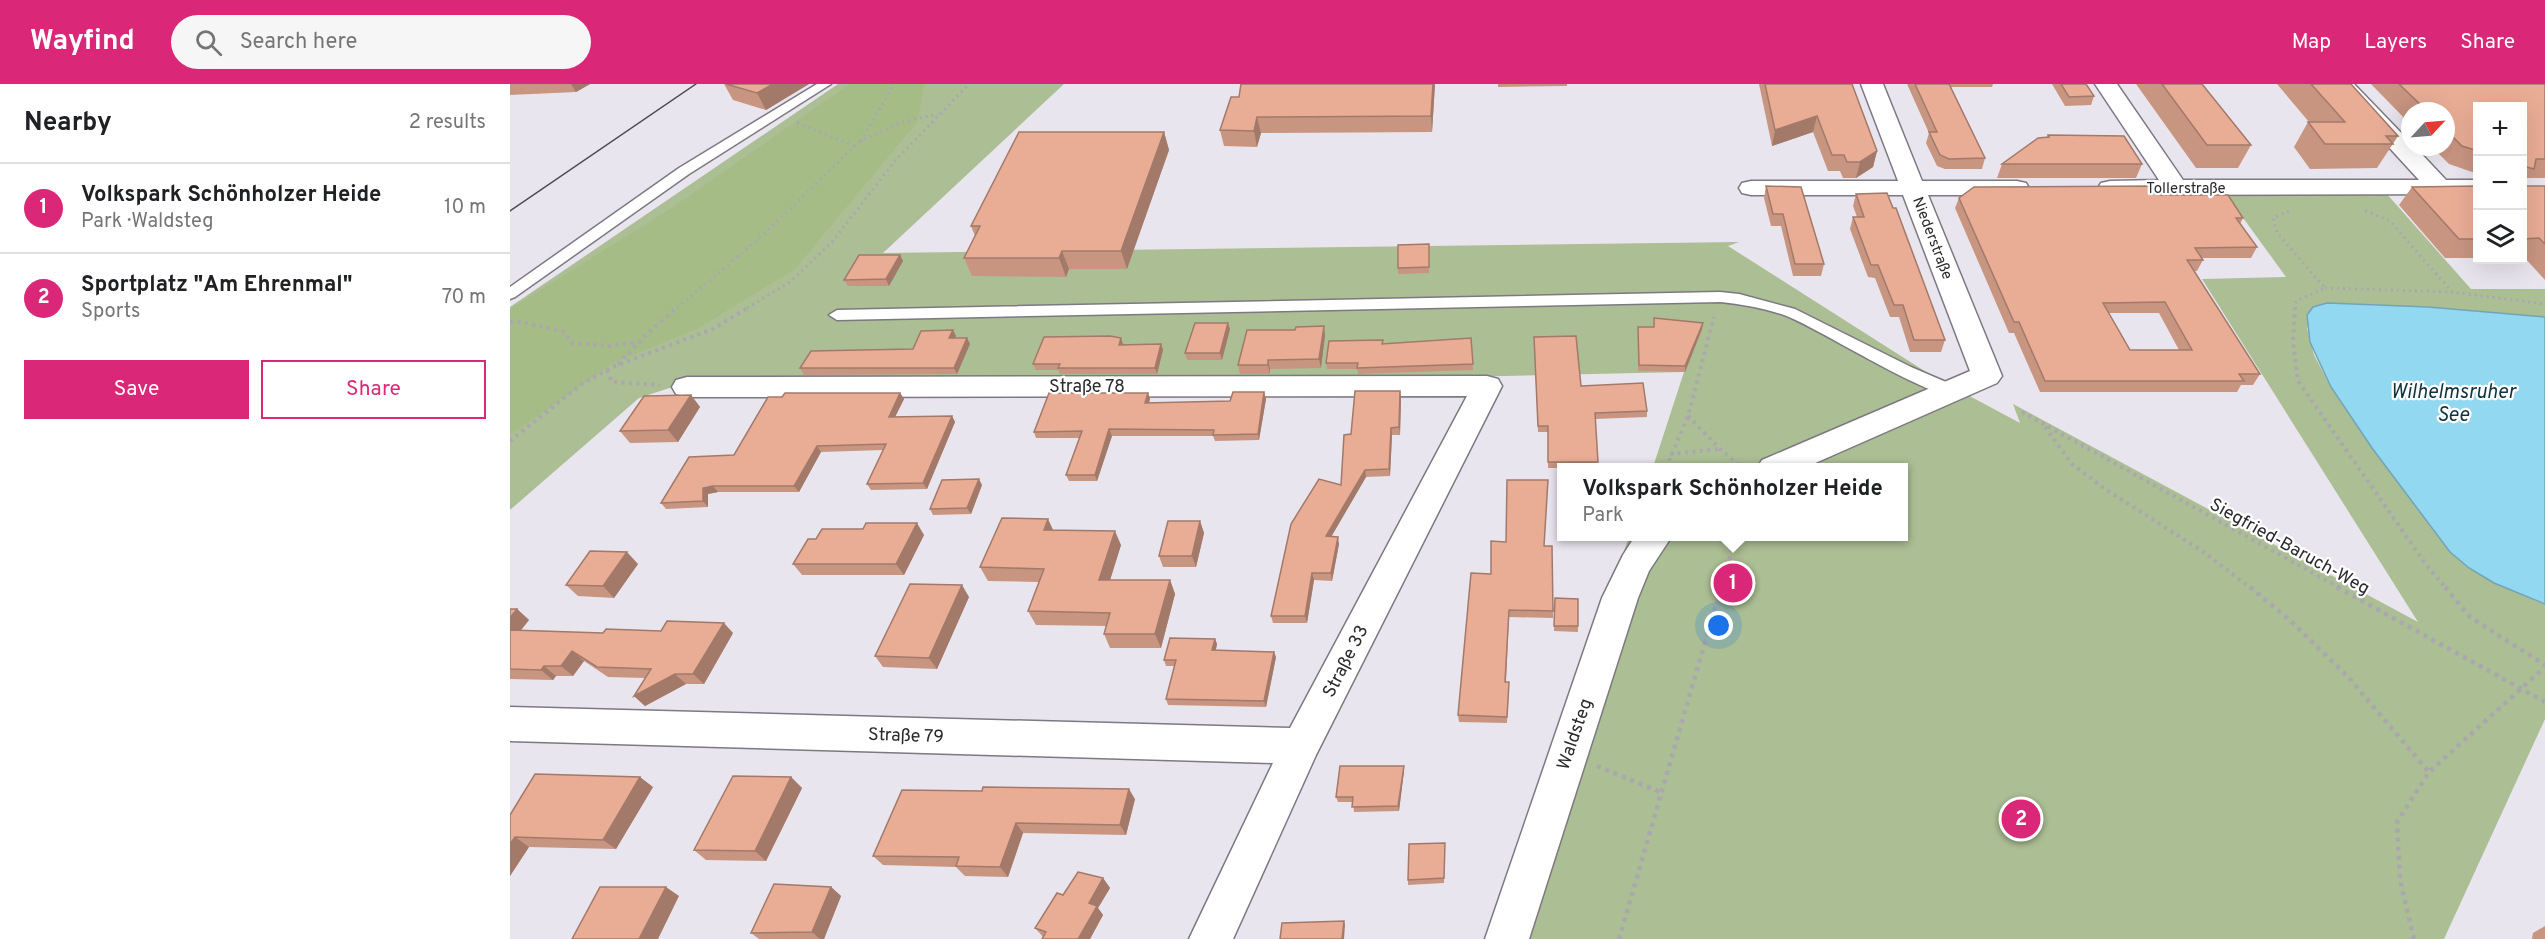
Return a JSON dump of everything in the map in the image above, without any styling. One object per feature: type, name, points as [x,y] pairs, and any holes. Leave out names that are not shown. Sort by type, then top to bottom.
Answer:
[{"type":"street","name":"Niederstraße","points":[[1872,84],[1987,376],[1963,388]]},
{"type":"street","points":[[2106,84],[2176,188]]},
{"type":"street","points":[[2342,84],[2439,187]]},
{"type":"street","name":"Tollerstraße","points":[[2090,188],[2473,187]]},
{"type":"street","points":[[1751,188],[2044,188]]},
{"type":"street","name":"Straße 78","points":[[687,387],[1487,386]]},
{"type":"street","name":"Straße 33","points":[[1211,939],[1301,746],[1487,386]]},
{"type":"street","points":[[1785,463],[1963,388]]},
{"type":"street","name":"Waldsteg","points":[[1507,939],[1566,754],[1629,577],[1651,541]]},
{"type":"street","name":"Straße 79","points":[[510,724],[1301,746]]},
{"type":"lane","points":[[510,294],[684,171],[777,116],[825,84]]},
{"type":"lane","points":[[837,315],[1719,297],[1739,299],[1790,312],[1905,371],[1963,388]]},
{"type":"path","points":[[615,366],[639,341],[763,235],[860,141],[894,84]]},
{"type":"path","points":[[510,441],[583,383],[615,366],[713,329],[790,282],[832,242],[895,161],[969,84]]},
{"type":"path","points":[[860,141],[902,122],[939,113]]},
{"type":"path","points":[[777,116],[855,146]]},
{"type":"path","points":[[2296,210],[2273,218],[2277,233],[2325,288]]},
{"type":"path","points":[[2357,210],[2367,211],[2390,221],[2452,292]]},
{"type":"path","points":[[2414,939],[2400,880],[2397,822],[2429,772],[2545,666],[2470,617],[2427,566],[2298,381],[2291,326],[2296,301],[2325,288],[2452,292],[2545,304]]},
{"type":"path","points":[[1667,463],[1688,416],[1719,297]]},
{"type":"path","points":[[510,322],[522,322],[564,332],[572,343],[609,346],[639,341]]},
{"type":"path","points":[[608,370],[612,382],[687,387]]},
{"type":"path","name":"Siegfried-Baruch-Weg","points":[[2022,412],[2545,702]]},
{"type":"path","points":[[1688,416],[1737,463]]},
{"type":"path","points":[[2043,423],[2072,464],[2105,489],[2240,579],[2293,623],[2349,678],[2429,772]]},
{"type":"path","points":[[1670,454],[1720,449]]},
{"type":"path","points":[[1619,939],[1735,541]]},
{"type":"path","points":[[1566,754],[1660,792]]},
{"type":"green space","points":[[838,84],[1064,84],[883,253],[1739,242],[1728,246],[1934,377],[2020,423],[2013,404],[2418,622],[2202,279],[2286,277],[2225,193],[2386,193],[2471,289],[2545,289],[2545,317],[2428,307],[2327,303],[2307,328],[2314,355],[2331,387],[2372,448],[2450,551],[2534,600],[2545,604],[2545,719],[2444,939],[1521,939],[1609,594],[1628,541],[1908,541],[1908,463],[1654,463],[1684,372],[1375,379],[700,378],[639,398],[510,510],[510,307]]},
{"type":"green space","points":[[850,84],[924,84],[918,121],[795,269],[697,329],[615,362],[510,435],[510,309],[670,209]]},
{"type":"water","name":"Wilhelmsruher See","points":[[2327,303],[2428,307],[2545,317],[2545,604],[2494,583],[2469,568],[2450,552],[2372,448],[2331,387],[2310,342],[2307,315],[2313,307]]},
{"type":"building","points":[[726,84],[773,84],[757,93]]},
{"type":"building","points":[[1241,84],[1433,84],[1431,116],[1257,117],[1254,131],[1220,130],[1231,97],[1239,97]]},
{"type":"building","points":[[1765,84],[1852,84],[1877,151],[1860,162],[1847,162],[1844,155],[1832,155],[1817,116],[1775,130]]},
{"type":"building","points":[[1915,84],[1949,84],[1985,158],[1949,159],[1940,155],[1929,132],[1937,132]]},
{"type":"building","points":[[2061,84],[2086,84],[2094,96],[2069,97]]},
{"type":"building","points":[[2162,84],[2202,84],[2251,145],[2207,145]]},
{"type":"building","points":[[2311,84],[2351,84],[2398,136],[2386,136],[2393,144],[2325,144],[2308,122],[2345,122]]},
{"type":"building","points":[[2399,84],[2545,84],[2545,159],[2536,159],[2534,169],[2527,167],[2527,102],[2473,102],[2473,149],[2462,146],[2455,139],[2455,102],[2418,102]]},
{"type":"building","points":[[1019,132],[1164,132],[1121,251],[1062,251],[1059,258],[964,258],[980,226],[971,226]]},
{"type":"building","points":[[2048,135],[2124,136],[2142,164],[2002,164],[2038,138],[2049,137]]},
{"type":"building","points":[[1766,186],[1801,187],[1824,264],[1795,264],[1783,214],[1773,214]]},
{"type":"building","points":[[2153,186],[2158,195],[2228,195],[2243,218],[2236,218],[2257,247],[2195,248],[2203,260],[2187,260],[2260,374],[2239,374],[2244,381],[2045,381],[2019,322],[2014,322],[1959,198],[1974,187]],"holes":[[[2165,302],[2192,350],[2130,350],[2103,303]]]},
{"type":"building","points":[[2473,186],[2473,239],[2459,239],[2412,187]]},
{"type":"building","points":[[2527,186],[2545,186],[2545,244],[2539,238],[2527,239]]},
{"type":"building","points":[[1887,193],[1893,208],[1896,208],[1945,340],[1914,340],[1903,305],[1894,305],[1878,265],[1871,265],[1853,217],[1864,217],[1856,194]]},
{"type":"building","points":[[1429,244],[1429,267],[1398,268],[1398,245]]},
{"type":"building","points":[[859,255],[900,255],[886,279],[844,280]]},
{"type":"building","points":[[1654,318],[1703,323],[1685,366],[1639,365],[1638,327],[1654,327]]},
{"type":"building","points":[[1195,323],[1228,323],[1220,353],[1185,353]]},
{"type":"building","points":[[1324,326],[1319,359],[1268,360],[1268,365],[1238,365],[1247,330],[1295,330],[1296,327]]},
{"type":"building","points":[[953,330],[949,338],[967,338],[954,368],[800,368],[811,351],[913,349],[921,331]]},
{"type":"building","points":[[1110,336],[1121,338],[1119,345],[1161,344],[1155,368],[1058,368],[1060,364],[1033,364],[1044,337]]},
{"type":"building","points":[[1576,336],[1581,386],[1643,383],[1647,411],[1595,413],[1598,462],[1548,462],[1548,426],[1538,426],[1534,337]]},
{"type":"building","points":[[1471,338],[1473,364],[1357,368],[1358,363],[1326,363],[1329,341],[1383,340],[1382,344]]},
{"type":"building","points":[[1355,391],[1400,391],[1399,427],[1391,428],[1389,469],[1365,470],[1326,536],[1338,537],[1331,573],[1312,573],[1305,616],[1271,616],[1291,524],[1319,479],[1341,485],[1344,435],[1351,434]]},
{"type":"building","points":[[1233,392],[1264,392],[1258,434],[1213,435],[1214,430],[1109,429],[1095,475],[1066,475],[1082,431],[1034,432],[1049,393],[1148,393],[1145,403],[1230,401]]},
{"type":"building","points":[[785,393],[900,393],[889,417],[952,416],[923,483],[867,484],[886,444],[817,446],[794,486],[713,486],[703,488],[703,501],[661,503],[689,457],[734,455],[768,397],[782,397]]},
{"type":"building","points":[[691,395],[668,430],[620,431],[644,396]]},
{"type":"building","points":[[979,479],[967,508],[930,509],[942,480]]},
{"type":"building","points":[[1507,480],[1548,480],[1544,546],[1552,546],[1553,611],[1509,610],[1505,682],[1509,682],[1507,717],[1458,715],[1471,573],[1491,574],[1491,541],[1506,542]]},
{"type":"building","points":[[1002,518],[1048,519],[1044,530],[1115,531],[1099,580],[1170,580],[1155,634],[1104,634],[1110,613],[1028,611],[1044,569],[980,567]]},
{"type":"building","points":[[1168,521],[1200,521],[1192,556],[1159,556]]},
{"type":"building","points":[[866,523],[917,523],[896,564],[793,564],[808,539],[816,539],[822,529],[863,529]]},
{"type":"building","points":[[590,551],[627,552],[603,586],[566,585]]},
{"type":"building","points":[[910,584],[962,585],[929,658],[875,656]]},
{"type":"building","points":[[1555,598],[1578,599],[1578,626],[1554,626]]},
{"type":"building","points":[[510,609],[517,609],[510,618]]},
{"type":"building","points":[[667,621],[724,623],[693,674],[675,674],[634,696],[651,669],[597,667],[572,651],[561,666],[544,666],[541,670],[510,669],[510,630],[603,633],[606,629],[661,631]]},
{"type":"building","points":[[1170,638],[1215,639],[1212,650],[1274,652],[1264,701],[1166,699],[1176,660],[1164,660]]},
{"type":"building","points":[[1340,766],[1404,766],[1398,806],[1352,807],[1353,797],[1336,797]]},
{"type":"building","points":[[535,774],[640,777],[603,840],[515,837],[510,844],[510,815]]},
{"type":"building","points":[[733,776],[791,777],[755,851],[694,850]]},
{"type":"building","points":[[983,787],[1129,789],[1120,825],[1016,823],[1000,867],[956,866],[959,857],[873,856],[902,790],[982,791]]},
{"type":"building","points":[[1445,843],[1444,878],[1408,880],[1409,844]]},
{"type":"building","points":[[1078,872],[1103,878],[1089,903],[1097,906],[1078,939],[1042,939],[1046,932],[1035,928],[1057,893],[1063,895]]},
{"type":"building","points":[[774,884],[831,887],[812,932],[751,933]]},
{"type":"building","points":[[600,887],[666,887],[639,939],[572,939]]},
{"type":"building","points":[[1344,921],[1342,939],[1280,939],[1282,923]]},
{"type":"tram line","points":[[510,211],[696,84]]},
{"type":"place","name":"Volkspark Schönholzer Heide","points":[[1733,583]]},
{"type":"place","name":"Sportplatz \"Am Ehrenmal\"","points":[[2021,819]]}]
